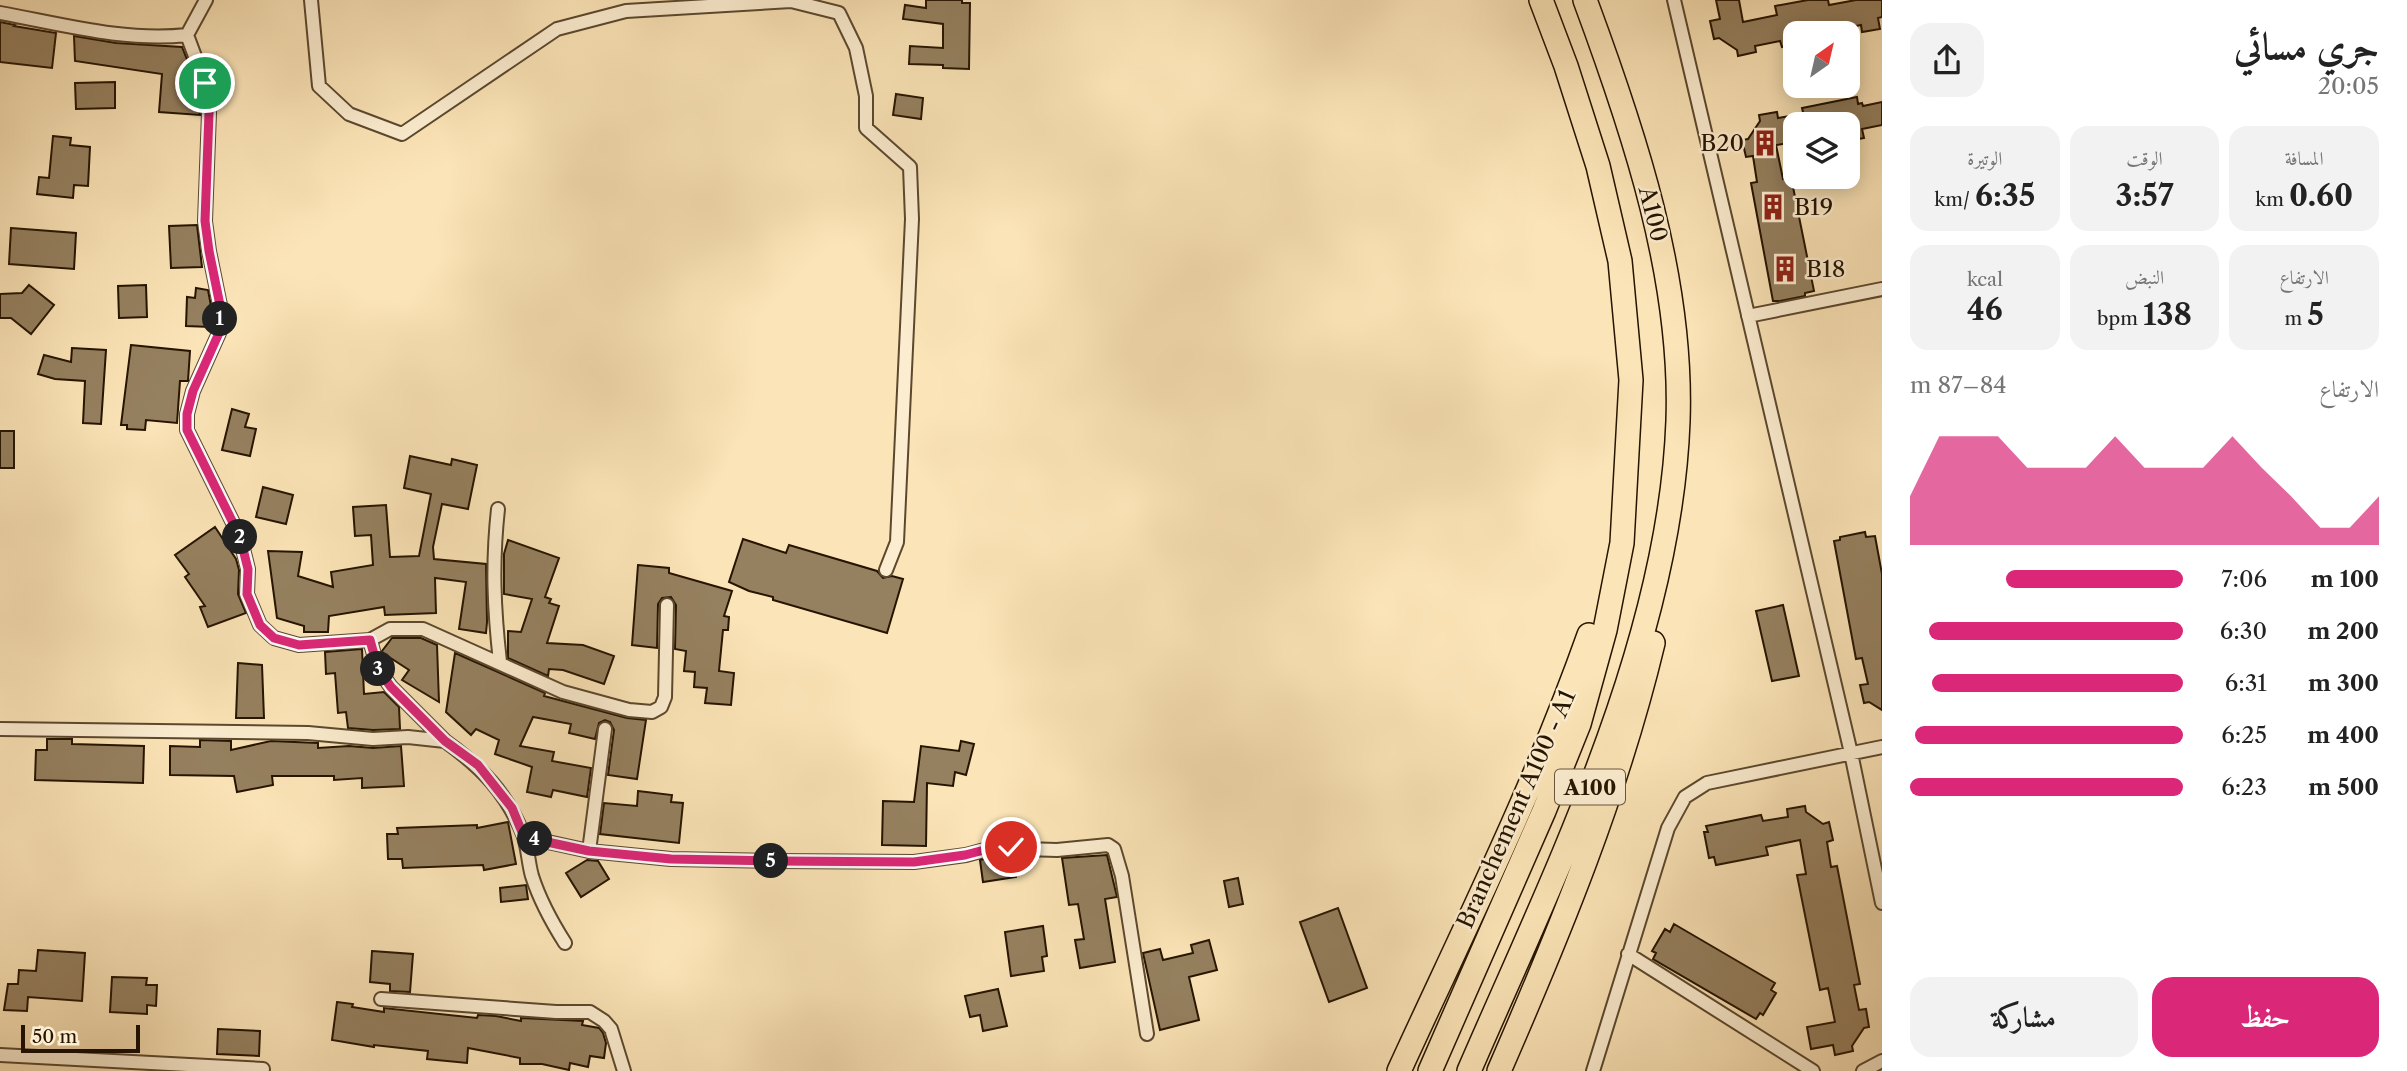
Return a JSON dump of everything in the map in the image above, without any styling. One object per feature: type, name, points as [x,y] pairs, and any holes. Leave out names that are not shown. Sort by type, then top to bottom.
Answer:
[{"type":"highway","name":"A100","points":[[1430,1071],[1544,811],[1579,724],[1605,630],[1622,543],[1632,380],[1620,261],[1598,166],[1566,66],[1541,0]]},
{"type":"highway","name":"A100","points":[[1469,1071],[1605,750],[1647,615],[1673,491],[1678,419],[1675,344],[1664,261],[1643,174],[1617,87],[1585,0]]},
{"type":"highway","points":[[1499,1071],[1590,848],[1622,760],[1657,625],[1673,491]]},
{"type":"highway","name":"Branchement A100 - A1","points":[[1399,1071],[1525,801],[1562,711],[1622,543]]},
{"type":"street","points":[[206,0],[187,35],[205,83],[209,113],[205,221],[221,310],[219,333],[193,391],[187,414],[187,430],[240,537],[248,569],[247,594],[260,625],[274,638],[299,645],[370,640],[390,629],[423,629],[563,692],[629,710],[652,712],[661,707],[665,697],[667,605]]},
{"type":"street","points":[[311,0],[319,86],[349,114],[402,134],[557,29],[626,11],[791,1],[839,13],[856,48],[866,96],[866,128],[910,167],[912,219],[897,542],[886,570]]},
{"type":"street","points":[[1674,0],[1851,753],[1882,903]]},
{"type":"street","points":[[0,13],[98,31],[157,38],[187,35]]},
{"type":"street","points":[[1748,316],[1882,289]]},
{"type":"street","points":[[498,509],[493,555],[494,606],[500,662]]},
{"type":"street","points":[[370,640],[378,669],[399,695],[445,741],[478,765],[512,808],[524,837],[532,874],[547,915],[565,943]]},
{"type":"street","points":[[0,729],[308,733],[373,739],[408,737],[445,741]]},
{"type":"street","points":[[589,851],[605,729]]},
{"type":"street","points":[[1593,1071],[1668,828],[1685,797],[1707,783],[1882,747]]},
{"type":"street","points":[[524,837],[589,851],[671,859],[914,862],[965,855],[992,848],[1057,850],[1108,845],[1114,849],[1122,876],[1147,1034]]},
{"type":"street","points":[[1628,954],[1813,1071]]},
{"type":"street","points":[[381,999],[590,1012],[611,1029],[624,1071]]},
{"type":"street","points":[[0,1055],[263,1069]]},
{"type":"street","points":[[1863,1071],[1882,1060]]},
{"type":"building","points":[[926,0],[962,0],[962,3],[970,3],[969,69],[909,64],[910,46],[943,48],[943,24],[903,19],[905,5],[926,8]]},
{"type":"building","points":[[1716,0],[1739,0],[1743,22],[1777,15],[1775,6],[1808,0],[1828,0],[1829,5],[1856,0],[1882,0],[1882,17],[1878,18],[1880,29],[1862,32],[1860,21],[1783,21],[1783,47],[1780,41],[1755,46],[1756,52],[1738,56],[1737,50],[1719,38],[1714,39],[1710,21],[1720,19]]},
{"type":"building","points":[[0,22],[56,33],[52,68],[0,62]]},
{"type":"building","points":[[74,36],[116,43],[182,47],[188,62],[185,81],[195,82],[200,115],[159,112],[162,74],[75,61]]},
{"type":"building","points":[[115,82],[115,108],[76,109],[75,83]]},
{"type":"building","points":[[896,94],[923,98],[921,119],[893,115]]},
{"type":"building","points":[[1852,98],[1857,98],[1858,104],[1862,103],[1863,106],[1882,102],[1882,125],[1862,129],[1864,138],[1860,139],[1860,112],[1803,112],[1802,108]]},
{"type":"building","points":[[1777,112],[1778,118],[1783,117],[1783,144],[1776,145],[1783,189],[1793,189],[1814,291],[1805,293],[1805,296],[1780,301],[1773,301],[1751,183],[1757,182],[1753,156],[1746,157],[1742,140],[1748,139],[1760,121],[1759,115]]},
{"type":"building","points":[[53,136],[71,138],[70,145],[90,147],[88,186],[74,185],[73,198],[37,194],[39,177],[49,178]]},
{"type":"building","points":[[197,225],[202,267],[171,268],[169,226]]},
{"type":"building","points":[[11,228],[76,233],[74,269],[9,264]]},
{"type":"building","points":[[29,285],[54,305],[31,334],[11,318],[0,318],[0,294],[22,293]]},
{"type":"building","points":[[146,285],[147,317],[119,318],[118,286]]},
{"type":"building","points":[[196,288],[208,290],[212,311],[211,327],[186,326],[187,297],[195,298]]},
{"type":"building","points":[[131,345],[190,351],[188,381],[180,381],[177,423],[146,420],[145,430],[127,429],[127,425],[121,425]]},
{"type":"building","points":[[72,348],[106,350],[101,424],[83,423],[85,381],[55,379],[38,374],[44,355],[71,362]]},
{"type":"building","points":[[232,409],[249,414],[245,427],[256,429],[250,456],[222,450]]},
{"type":"building","points":[[0,431],[14,431],[14,468],[0,468]]},
{"type":"building","points":[[410,456],[451,465],[452,459],[477,465],[468,509],[442,504],[433,547],[434,559],[486,564],[486,633],[459,629],[466,582],[435,578],[436,613],[385,615],[384,607],[329,616],[328,632],[304,632],[304,626],[277,618],[268,551],[302,552],[298,576],[333,587],[331,572],[373,565],[371,535],[355,536],[353,507],[386,505],[390,557],[419,556],[431,494],[404,488]]},
{"type":"building","points":[[263,487],[293,495],[286,524],[256,517]]},
{"type":"building","points":[[215,527],[236,559],[239,570],[238,594],[246,613],[208,627],[200,607],[205,606],[185,577],[189,574],[175,555]]},
{"type":"building","points":[[1865,532],[1866,537],[1875,536],[1882,574],[1882,710],[1869,702],[1864,703],[1860,685],[1868,684],[1862,658],[1856,659],[1834,541],[1840,540],[1840,537]]},
{"type":"building","points":[[743,539],[786,553],[789,545],[877,571],[883,578],[892,576],[903,579],[887,633],[773,600],[773,597],[729,582]]},
{"type":"building","points":[[508,540],[559,558],[545,597],[551,599],[549,603],[559,606],[547,643],[583,645],[614,656],[604,684],[563,670],[549,669],[548,676],[508,658],[508,631],[521,632],[532,599],[504,594],[504,554]]},
{"type":"building","points":[[638,565],[669,568],[669,573],[732,591],[724,616],[729,617],[728,630],[723,630],[719,671],[734,673],[731,705],[705,703],[707,688],[694,687],[695,672],[684,671],[686,651],[675,649],[676,605],[671,597],[662,598],[658,604],[657,648],[632,645]]},
{"type":"building","points":[[1783,605],[1799,676],[1772,681],[1756,611]]},
{"type":"building","points":[[392,638],[421,638],[437,645],[439,702],[402,680],[409,670],[382,651]]},
{"type":"building","points":[[362,649],[364,694],[384,692],[399,707],[400,729],[348,728],[346,712],[338,713],[335,673],[326,674],[325,652]]},
{"type":"building","points":[[455,653],[545,693],[544,696],[627,718],[646,720],[637,779],[608,775],[614,730],[610,722],[605,720],[599,723],[595,739],[569,733],[571,724],[533,717],[520,746],[554,752],[552,761],[591,768],[587,797],[553,790],[551,797],[527,792],[532,767],[495,754],[499,740],[476,729],[471,735],[446,712]]},
{"type":"building","points":[[238,663],[262,665],[264,718],[236,718]]},
{"type":"building","points":[[47,739],[72,739],[72,744],[144,746],[143,783],[35,780],[36,750],[47,750]]},
{"type":"building","points":[[200,740],[231,741],[231,750],[271,741],[318,743],[318,748],[401,746],[404,786],[362,788],[362,778],[334,780],[334,776],[272,776],[273,785],[237,792],[234,776],[170,775],[170,746],[200,747]]},
{"type":"building","points":[[961,741],[974,744],[966,775],[955,772],[953,786],[927,783],[926,846],[882,845],[883,801],[914,802],[921,746],[959,751]]},
{"type":"building","points":[[638,791],[672,795],[671,802],[683,803],[679,843],[600,834],[604,803],[637,806]]},
{"type":"building","points":[[1805,806],[1806,812],[1823,824],[1829,822],[1833,840],[1827,842],[1831,867],[1837,866],[1860,984],[1854,985],[1859,1010],[1866,1009],[1869,1027],[1864,1028],[1852,1046],[1853,1051],[1835,1055],[1833,1045],[1811,1049],[1807,1027],[1835,1022],[1828,988],[1820,990],[1797,875],[1806,874],[1800,840],[1766,847],[1768,855],[1716,865],[1714,857],[1709,858],[1704,832],[1708,832],[1706,826],[1761,815],[1763,821],[1788,817],[1787,809]]},
{"type":"building","points":[[508,822],[516,864],[484,870],[483,865],[403,868],[402,859],[388,859],[387,834],[398,834],[397,828],[477,825],[477,828]]},
{"type":"building","points":[[1107,855],[1117,897],[1105,899],[1115,962],[1080,968],[1075,940],[1084,939],[1078,904],[1069,905],[1062,858]]},
{"type":"building","points":[[1014,857],[1016,877],[983,882],[980,860]]},
{"type":"building","points":[[587,860],[598,861],[609,879],[581,897],[566,873]]},
{"type":"building","points":[[1238,878],[1243,904],[1229,907],[1224,881]]},
{"type":"building","points":[[526,885],[528,899],[501,902],[500,888]]},
{"type":"building","points":[[1338,908],[1367,988],[1329,1002],[1300,922]]},
{"type":"building","points":[[1674,924],[1775,983],[1771,990],[1776,993],[1763,1015],[1760,1013],[1756,1019],[1653,959],[1656,953],[1652,951],[1665,929],[1670,932]]},
{"type":"building","points":[[1043,926],[1047,956],[1042,957],[1044,971],[1011,976],[1005,932]]},
{"type":"building","points":[[1209,940],[1217,970],[1189,977],[1199,1020],[1160,1030],[1143,953],[1160,949],[1163,960],[1193,953],[1191,945]]},
{"type":"building","points":[[38,950],[85,953],[82,1001],[28,997],[27,1011],[4,1010],[8,984],[18,984],[19,970],[36,971]]},
{"type":"building","points":[[372,951],[413,954],[410,992],[390,991],[390,984],[370,982]]},
{"type":"building","points":[[112,977],[147,978],[146,985],[157,985],[156,1006],[147,1005],[147,1014],[110,1012]]},
{"type":"building","points":[[998,989],[1007,1026],[983,1031],[980,1015],[970,1017],[965,996]]},
{"type":"building","points":[[337,1002],[384,1012],[384,1008],[477,1018],[478,1015],[496,1016],[521,1021],[521,1018],[583,1021],[582,1025],[599,1028],[603,1033],[606,1043],[604,1058],[590,1056],[588,1067],[570,1063],[569,1070],[542,1064],[520,1064],[520,1058],[468,1048],[467,1063],[427,1059],[428,1051],[374,1047],[332,1040]]},
{"type":"building","points":[[218,1029],[260,1031],[259,1056],[217,1054]]},
{"type":"place","name":"B20","points":[[1765,143]]},
{"type":"place","name":"B19","points":[[1773,207]]},
{"type":"place","name":"B18","points":[[1785,269]]},
{"type":"route","points":[[205,83],[209,113],[205,221],[221,310],[219,333],[193,391],[187,414],[187,430],[240,537],[248,569],[247,594],[260,625],[274,638],[299,645],[370,640],[378,669],[391,687],[445,741],[478,765],[512,808],[524,837],[589,851],[671,859],[914,862],[1011,847]]}]
